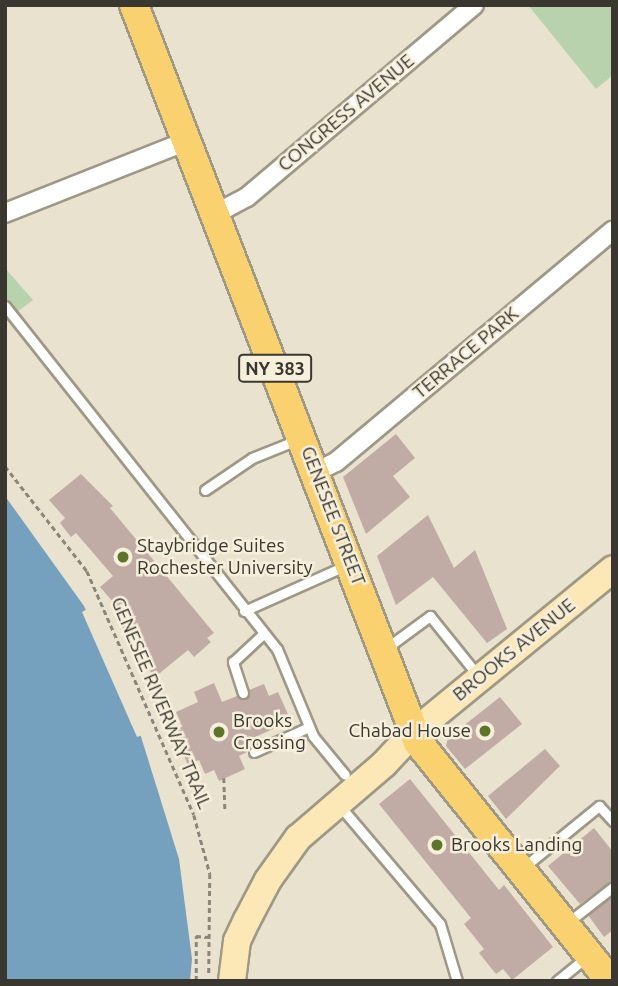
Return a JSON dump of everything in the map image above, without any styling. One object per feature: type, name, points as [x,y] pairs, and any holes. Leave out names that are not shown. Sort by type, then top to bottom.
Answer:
[{"type":"main road","name":"GENESEE STREET","points":[[134,5],[352,563],[414,732],[425,753],[610,981]]},
{"type":"main road","name":"BROOKS AVENUE","points":[[414,732],[612,572]]},
{"type":"main road","points":[[232,981],[230,940],[238,908],[259,861],[294,818],[345,775],[385,743],[414,732]]},
{"type":"main road","points":[[230,940],[278,863],[337,802],[414,732]]},
{"type":"street","name":"CONGRESS AVENUE","points":[[215,214],[247,197],[474,5]]},
{"type":"street","points":[[5,213],[187,141]]},
{"type":"street","name":"TERRACE PARK","points":[[316,472],[336,462],[613,230]]},
{"type":"lane","points":[[5,306],[262,635],[276,649],[309,727],[345,775]]},
{"type":"lane","points":[[205,490],[252,458],[303,438]]},
{"type":"lane","points":[[244,611],[352,563]]},
{"type":"lane","points":[[383,651],[429,617],[480,678]]},
{"type":"lane","points":[[243,693],[233,662],[262,635]]},
{"type":"lane","points":[[254,752],[309,727]]},
{"type":"lane","points":[[261,734],[267,746]]},
{"type":"lane","points":[[337,802],[440,924],[457,981]]},
{"type":"lane","points":[[520,870],[599,806],[613,821]]},
{"type":"lane","points":[[564,925],[613,887]]},
{"type":"lane","points":[[556,981],[589,955]]},
{"type":"path","name":"GENESEE RIVERWAY TRAIL","points":[[5,466],[87,571],[188,799],[208,860],[209,981]]},
{"type":"path","points":[[224,778],[225,809]]},
{"type":"path","points":[[196,981],[196,936],[230,940]]},
{"type":"green space","points":[[528,5],[613,5],[613,75],[596,89]]},
{"type":"green space","points":[[5,268],[33,300],[5,321]]},
{"type":"water","points":[[5,496],[84,606],[133,711],[179,859],[192,959],[190,981],[5,981]]},
{"type":"pier","points":[[89,608],[136,709],[143,735],[137,737],[82,612]]},
{"type":"building","points":[[396,434],[415,458],[393,476],[410,497],[366,534],[343,477]]},
{"type":"building","name":"Staybridge Suites Rochester University","points":[[81,474],[113,506],[110,508],[214,633],[207,638],[211,642],[194,657],[188,650],[155,677],[131,648],[136,643],[120,624],[127,618],[100,587],[113,576],[76,533],[71,537],[60,523],[65,518],[49,500]]},
{"type":"building","points":[[428,515],[454,568],[475,550],[507,629],[487,643],[433,577],[396,605],[377,556]]},
{"type":"building","name":"Brooks Crossing","points":[[214,683],[222,702],[237,696],[246,699],[249,690],[264,684],[269,696],[278,692],[291,721],[244,742],[247,752],[239,756],[245,769],[219,781],[214,770],[205,774],[199,760],[188,765],[173,731],[182,726],[176,712],[198,702],[194,692]]},
{"type":"building","name":"Chabad House","points":[[500,697],[522,724],[465,769],[446,746],[448,738]]},
{"type":"building","points":[[545,749],[560,766],[506,819],[488,796]]},
{"type":"building","name":"Brooks Landing","points":[[410,779],[499,890],[504,885],[553,947],[512,980],[503,969],[496,974],[479,953],[484,949],[464,924],[471,918],[379,804]]},
{"type":"building","points":[[594,828],[613,852],[613,880],[580,904],[548,866]]},
{"type":"building","points":[[613,896],[613,930],[604,937],[588,915]]},
{"type":"place","name":"Staybridge Suites Rochester University","points":[[123,557]]},
{"type":"place","name":"Chabad House","points":[[485,731]]},
{"type":"place","name":"Brooks Crossing","points":[[219,732]]},
{"type":"place","name":"Brooks Landing","points":[[437,845]]}]
